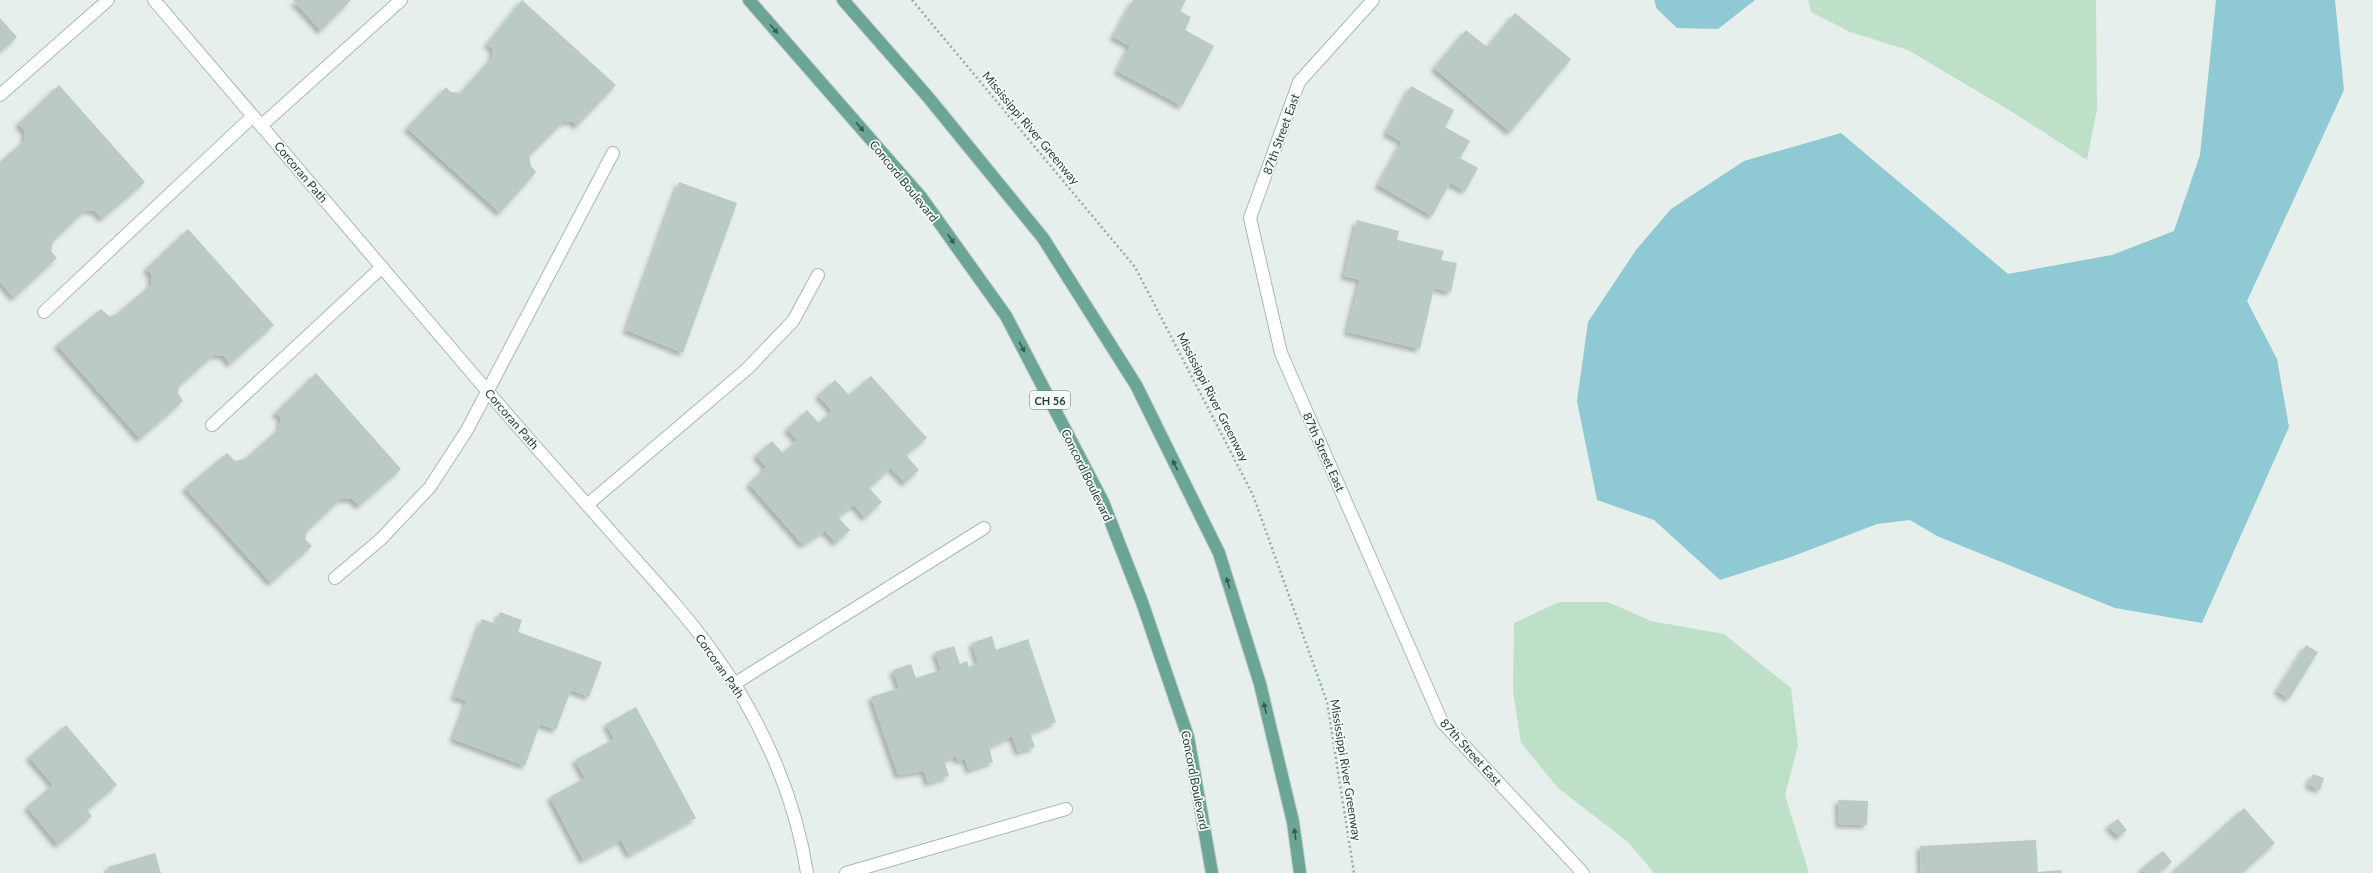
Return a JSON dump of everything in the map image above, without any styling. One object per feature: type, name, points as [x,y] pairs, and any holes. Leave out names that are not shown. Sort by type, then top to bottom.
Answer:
[{"type":"main road","name":"Concord Boulevard","points":[[749,0],[921,197],[1006,316],[1103,502],[1142,602],[1188,737],[1212,873]]},
{"type":"main road","points":[[842,0],[928,97],[1043,238],[1136,385],[1219,553],[1260,684],[1293,822],[1300,873]]},
{"type":"street","points":[[0,95],[108,0]]},
{"type":"street","name":"Corcoran Path","points":[[154,0],[487,390],[676,605],[712,651],[734,684],[770,752],[788,797],[804,854],[807,873]]},
{"type":"street","points":[[262,126],[401,0]]},
{"type":"street","name":"87th Street East","points":[[1373,0],[1299,82],[1250,218],[1281,353],[1442,722],[1583,873]]},
{"type":"street","points":[[44,312],[253,116]]},
{"type":"street","points":[[335,578],[381,539],[430,487],[467,430],[613,154]]},
{"type":"street","points":[[212,425],[382,267]]},
{"type":"street","points":[[587,505],[746,369],[793,321],[818,275]]},
{"type":"street","points":[[734,684],[984,528]]},
{"type":"street","points":[[846,873],[1066,809]]},
{"type":"path","name":"Mississippi River Greenway","points":[[912,0],[1135,267],[1253,495],[1327,702],[1354,873]]},
{"type":"green space","points":[[1808,0],[2096,0],[2097,109],[2087,160],[2009,110],[1908,50],[1850,32],[1811,12]]},
{"type":"green space","points":[[1559,602],[1608,602],[1651,621],[1724,634],[1791,688],[1798,746],[1785,795],[1809,873],[1654,873],[1628,842],[1558,788],[1521,743],[1513,691],[1514,623]]},
{"type":"water","points":[[1654,0],[1755,0],[1718,29],[1677,28],[1657,9]]},
{"type":"water","points":[[2216,0],[2335,0],[2344,90],[2247,301],[2277,359],[2289,427],[2202,623],[2115,608],[1937,536],[1910,520],[1877,524],[1791,557],[1720,580],[1654,520],[1597,500],[1577,401],[1588,322],[1636,250],[1671,209],[1744,161],[1841,133],[2008,274],[2112,255],[2174,231],[2200,155]]},
{"type":"building","points":[[293,0],[351,0],[321,31]]},
{"type":"building","points":[[522,0],[616,85],[577,126],[572,121],[563,122],[529,156],[531,166],[536,172],[500,213],[407,128],[446,87],[451,92],[460,93],[492,58],[493,49],[487,44]]},
{"type":"building","points":[[1133,0],[1186,0],[1180,11],[1191,17],[1185,30],[1214,46],[1182,106],[1117,71],[1130,46],[1113,37]]},
{"type":"building","points":[[1515,13],[1571,59],[1510,132],[1434,68],[1466,30],[1487,47]]},
{"type":"building","points":[[0,18],[17,37],[0,52]]},
{"type":"building","points":[[59,85],[145,182],[102,219],[95,211],[86,210],[53,241],[51,251],[57,258],[14,298],[0,282],[0,162],[24,141],[25,131],[18,124]]},
{"type":"building","points":[[1411,86],[1454,110],[1445,127],[1470,141],[1460,158],[1478,168],[1465,191],[1450,183],[1432,216],[1378,185],[1402,142],[1386,133]]},
{"type":"building","points":[[679,182],[737,203],[683,353],[626,330]]},
{"type":"building","points":[[1357,220],[1399,231],[1397,240],[1444,251],[1441,260],[1457,263],[1451,292],[1434,288],[1420,349],[1347,332],[1360,280],[1344,276]]},
{"type":"building","points":[[188,229],[274,325],[230,364],[224,356],[214,355],[179,386],[178,393],[183,401],[140,439],[57,345],[101,309],[109,316],[115,315],[151,285],[151,274],[146,269]]},
{"type":"building","points":[[316,373],[401,469],[359,506],[352,499],[341,499],[307,531],[305,539],[312,546],[271,583],[185,488],[227,453],[235,461],[245,459],[279,429],[281,418],[275,413]]},
{"type":"building","points":[[871,376],[927,438],[906,455],[919,470],[905,483],[891,468],[869,488],[882,502],[865,518],[854,505],[838,517],[850,530],[836,543],[825,531],[803,545],[749,484],[766,467],[756,455],[772,441],[783,453],[797,440],[787,429],[807,410],[819,423],[832,411],[818,395],[835,380],[849,395]]},
{"type":"building","points":[[500,612],[522,620],[518,632],[602,662],[589,697],[571,690],[556,730],[540,724],[525,766],[453,739],[467,701],[454,697],[482,619],[496,624]]},
{"type":"building","points":[[992,636],[996,650],[1028,639],[1056,722],[1030,733],[1035,747],[1018,752],[1012,736],[989,747],[993,762],[969,770],[965,759],[958,761],[956,756],[944,760],[949,776],[928,783],[924,771],[898,775],[871,697],[899,688],[893,670],[911,664],[916,678],[941,670],[935,652],[954,646],[960,664],[967,661],[969,667],[978,663],[972,643]]},
{"type":"building","points":[[2306,645],[2318,652],[2289,699],[2277,691]]},
{"type":"building","points":[[636,707],[696,818],[629,855],[621,840],[583,860],[550,797],[585,778],[575,760],[614,739],[606,724]]},
{"type":"building","points":[[66,725],[117,785],[87,810],[92,816],[58,845],[27,807],[53,785],[29,757]]},
{"type":"building","points":[[2313,774],[2324,778],[2320,790],[2308,785]]},
{"type":"building","points":[[1838,800],[1868,801],[1867,825],[1839,824]]},
{"type":"building","points":[[2244,808],[2275,843],[2242,873],[2171,873]]},
{"type":"building","points":[[2118,819],[2127,830],[2119,837],[2108,826]]},
{"type":"building","points":[[2036,840],[2038,872],[2061,870],[2062,873],[1921,873],[1920,846]]},
{"type":"building","points":[[2163,851],[2172,862],[2159,873],[2146,873],[2141,869]]},
{"type":"building","points":[[155,853],[161,873],[109,873],[108,867]]}]
